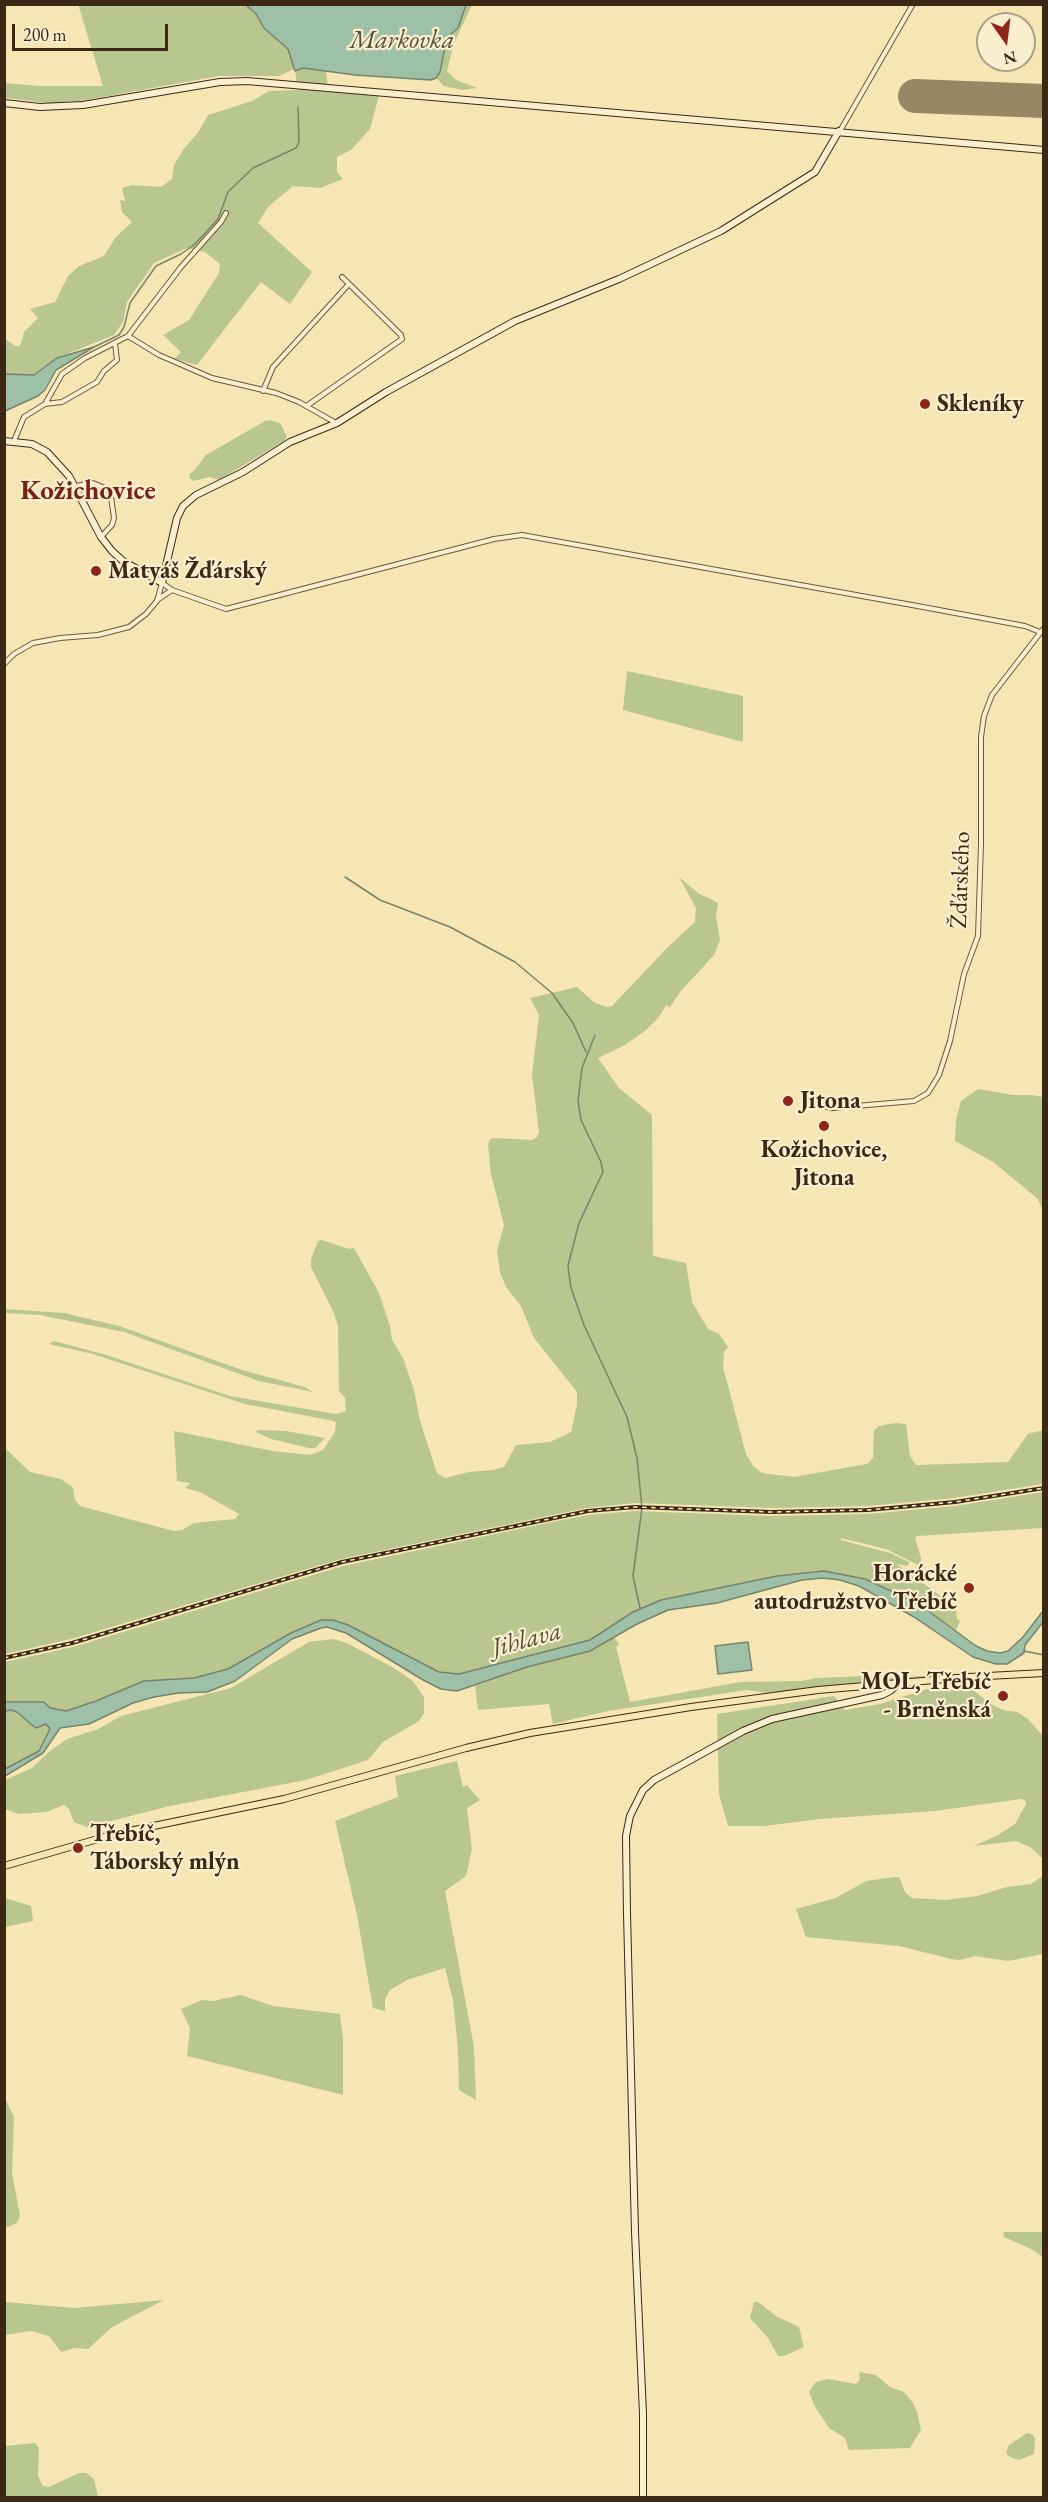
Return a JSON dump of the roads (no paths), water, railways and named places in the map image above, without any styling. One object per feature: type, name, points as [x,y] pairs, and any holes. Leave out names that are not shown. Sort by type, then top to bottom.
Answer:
[{"type":"main road","points":[[4,1866],[116,1834],[284,1799],[512,1737],[771,1696],[969,1677],[1044,1673]]},
{"type":"street","points":[[157,601],[177,518],[183,506],[196,495],[243,472],[290,442],[337,423],[386,392],[515,321],[619,279],[721,231],[814,172],[913,4]]},
{"type":"street","points":[[4,102],[40,106],[83,105],[219,82],[247,81],[1044,150]]},
{"type":"street","points":[[45,404],[62,374],[85,358],[128,336],[226,213]]},
{"type":"street","points":[[308,405],[402,339],[401,335],[342,277]]},
{"type":"street","points":[[263,391],[273,367],[349,284]]},
{"type":"street","points":[[128,336],[159,355],[212,378],[308,405],[337,423]]},
{"type":"street","points":[[14,441],[24,417],[45,404],[62,402],[96,382],[104,371],[117,360],[115,343]]},
{"type":"street","points":[[4,441],[32,444],[47,452],[61,465],[76,486],[101,537],[123,561],[172,590],[226,609],[494,539],[522,535],[1025,626],[1040,632]]},
{"type":"street","points":[[76,486],[93,483],[107,489],[111,497],[114,518],[112,525],[101,537]]},
{"type":"street","points":[[4,664],[14,654],[33,643],[98,635],[129,627],[172,590]]},
{"type":"street","name":"Žďárského","points":[[809,1103],[833,1108],[914,1101],[928,1093],[939,1076],[952,1032],[964,974],[978,936],[981,868],[981,737],[984,716],[992,695],[1044,628]]},
{"type":"street","points":[[643,2498],[643,2414],[635,2232],[627,1905],[626,1836],[630,1816],[643,1790],[654,1780],[743,1731],[772,1719],[882,1695],[899,1683]]},
{"type":"water","name":"Markovka","points":[[246,5],[466,5],[458,28],[450,35],[445,47],[440,72],[436,78],[431,80],[355,75],[303,68],[295,71],[288,49],[264,28],[256,14]]},
{"type":"water","points":[[94,347],[56,370],[45,390],[38,396],[5,411],[5,374],[34,375],[57,358]]},
{"type":"water","points":[[824,1571],[865,1579],[891,1591],[923,1607],[976,1646],[987,1651],[1000,1653],[1008,1651],[1023,1637],[1043,1611],[1043,1622],[1025,1645],[1024,1653],[1007,1664],[996,1664],[973,1657],[914,1617],[859,1586],[840,1580],[822,1578],[802,1580],[717,1603],[668,1610],[637,1624],[590,1651],[527,1667],[457,1691],[441,1689],[346,1633],[327,1627],[292,1639],[235,1681],[207,1692],[154,1697],[133,1703],[89,1724],[60,1728],[43,1753],[5,1776],[5,1769],[39,1751],[50,1729],[46,1724],[36,1728],[17,1712],[5,1711],[5,1702],[44,1702],[50,1708],[66,1711],[144,1681],[194,1678],[228,1669],[291,1633],[321,1620],[333,1620],[348,1625],[439,1672],[459,1674],[590,1640],[633,1612],[661,1600],[777,1576]]},
{"type":"water","points":[[748,1642],[752,1670],[718,1674],[715,1646]]},
{"type":"waterway","name":"Markovka","points":[[92,348],[119,335],[124,327],[130,303],[156,266],[181,254],[195,244],[218,219],[228,192],[253,168],[296,148],[299,142],[298,107]]},
{"type":"waterway","points":[[345,877],[380,900],[450,927],[515,962],[552,993],[573,1023],[586,1052]]},
{"type":"waterway","points":[[595,1035],[582,1068],[578,1101],[581,1120],[601,1162],[603,1172],[579,1223],[568,1266],[571,1288],[584,1325],[627,1417],[637,1458],[642,1508],[633,1576],[640,1608]]},
{"type":"waterway","points":[[1024,1651],[1044,1655]]},
{"type":"railway","points":[[4,1658],[72,1643],[342,1562],[588,1511],[635,1507],[771,1512],[868,1510],[955,1502],[1044,1488]]},
{"type":"place","name":"Skleníky","points":[[925,404]]},
{"type":"place","name":"Matyáš Žďárský","points":[[96,571]]},
{"type":"place","name":"Jitona","points":[[788,1101]]},
{"type":"place","name":"Kožichovice, Jitona","points":[[824,1126]]},
{"type":"place","name":"Horácké autodružstvo Třebíč","points":[[969,1588]]},
{"type":"place","name":"MOL, Třebíč - Brněnská","points":[[1003,1696]]},
{"type":"place","name":"Třebíč, Táborský mlýn","points":[[78,1848]]},
{"type":"district","name":"Kožichovice","points":[[88,492]]},
{"type":"water label","name":"Jihlava","points":[[527,1640]]}]
